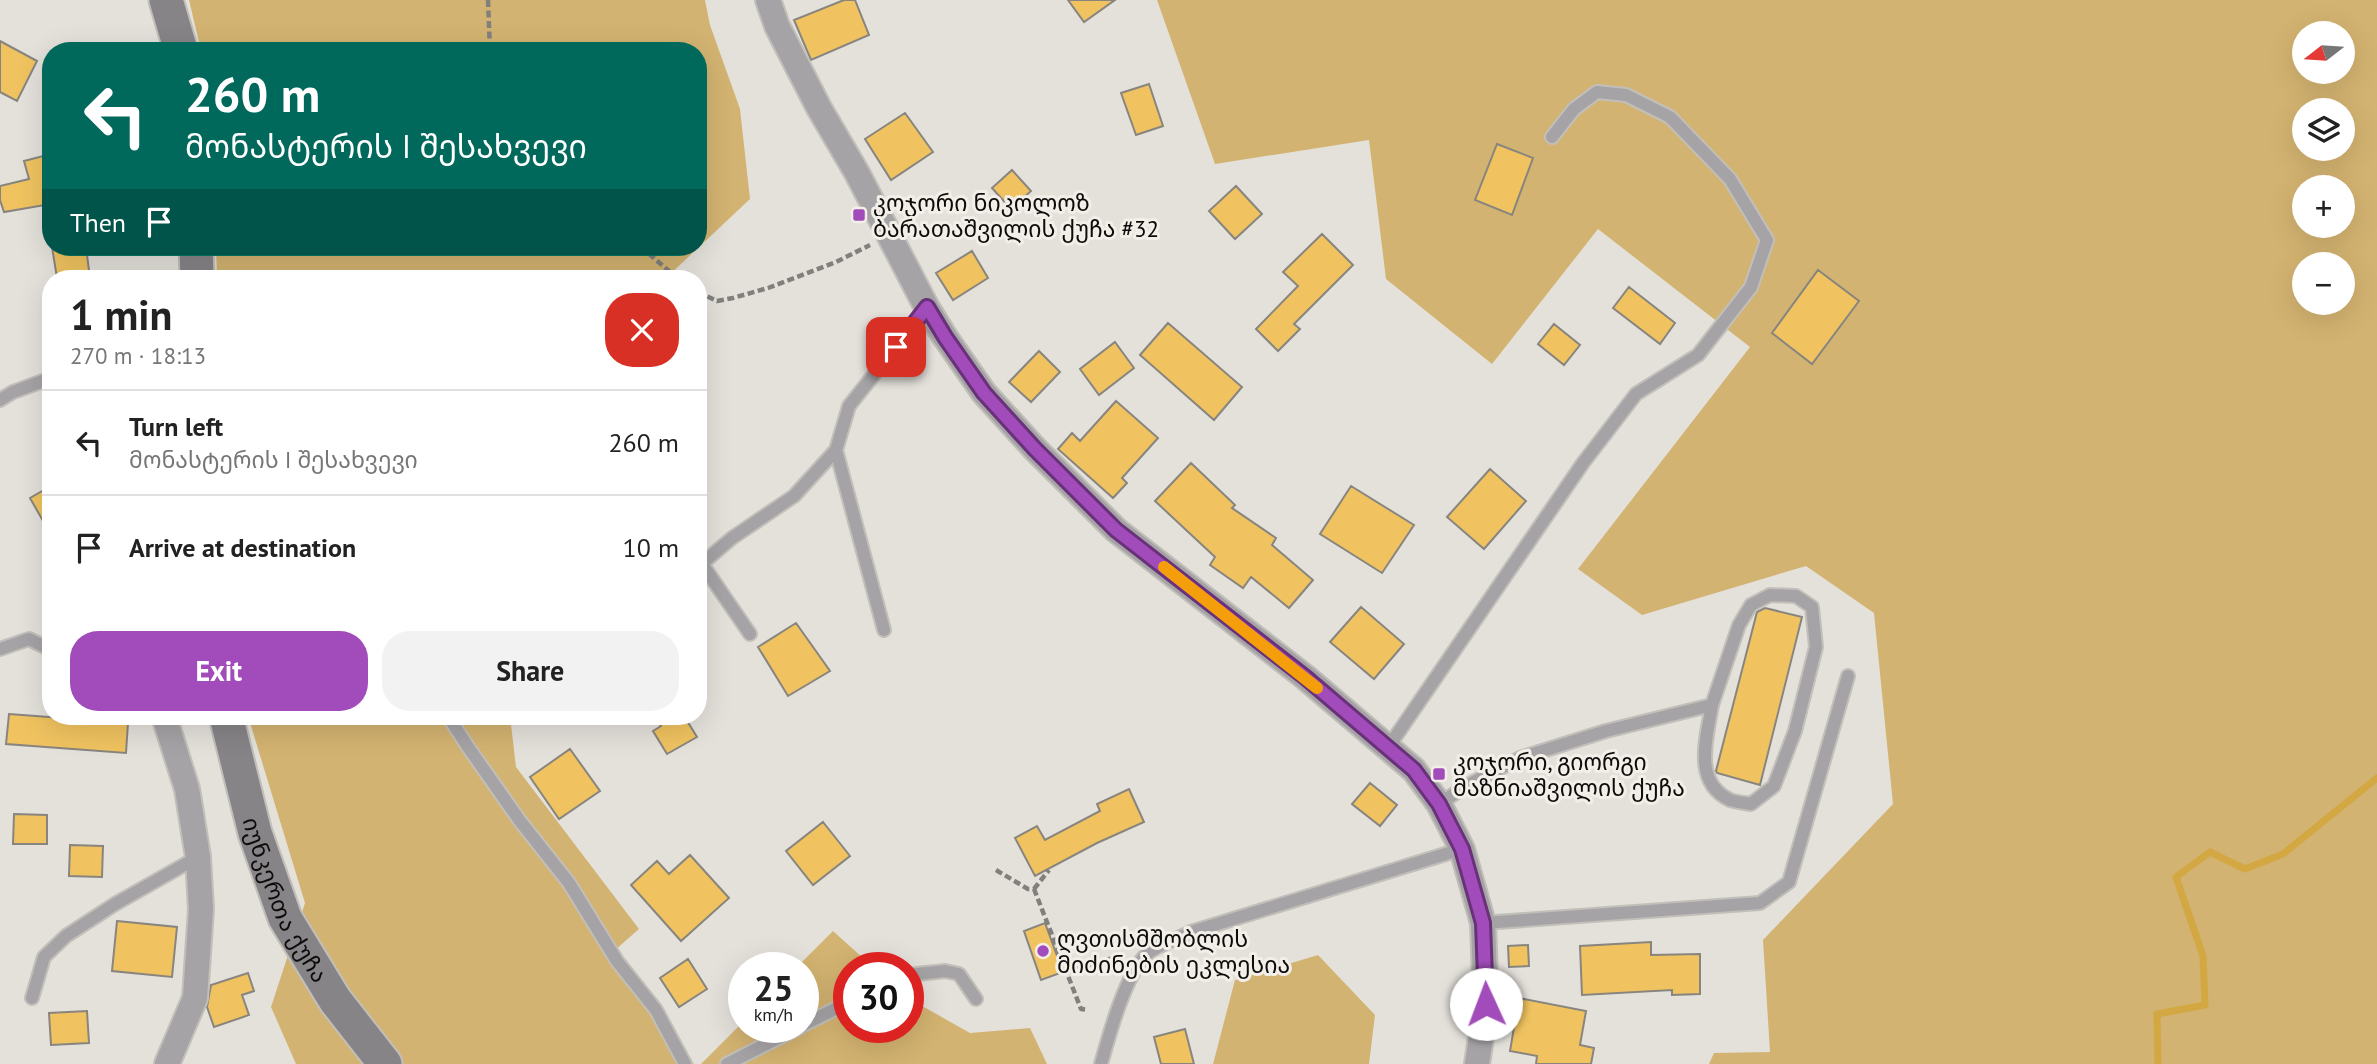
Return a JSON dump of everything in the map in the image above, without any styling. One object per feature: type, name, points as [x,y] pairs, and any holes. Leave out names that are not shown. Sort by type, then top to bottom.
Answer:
[{"type":"main road","points":[[166,0],[178,42]]},
{"type":"main road","name":"იუნკერთა ქუჩა","points":[[228,725],[255,833],[285,918],[335,1000],[385,1064]]},
{"type":"street","points":[[768,0],[777,26],[819,108],[857,173],[927,307],[984,393],[1035,449],[1116,530],[1305,677],[1414,770],[1439,804],[1462,849],[1483,923],[1486,1004],[1477,1064]]},
{"type":"street","points":[[167,725],[187,789],[198,857],[201,909],[195,998],[167,1064]]},
{"type":"lane","points":[[1387,749],[1583,463],[1636,394],[1698,355],[1751,287],[1768,240],[1730,179],[1670,117],[1626,95],[1597,92],[1574,109],[1552,137]]},
{"type":"lane","points":[[707,559],[732,538],[794,496],[836,450],[849,406],[927,307]]},
{"type":"lane","points":[[0,400],[42,381]]},
{"type":"lane","points":[[836,450],[884,630]]},
{"type":"lane","points":[[707,575],[750,634]]},
{"type":"lane","points":[[1770,595],[1796,596],[1812,607],[1816,647],[1795,731],[1774,786],[1751,804],[1730,800],[1710,783],[1704,759],[1712,705],[1739,625],[1751,605],[1770,595]]},
{"type":"lane","points":[[0,649],[29,639],[42,646]]},
{"type":"lane","points":[[1483,923],[1760,903],[1789,882],[1847,676]]},
{"type":"lane","points":[[1439,804],[1468,785],[1520,758],[1606,731],[1712,705]]},
{"type":"lane","points":[[454,725],[520,821],[569,883],[617,961],[656,1010],[685,1064]]},
{"type":"lane","points":[[1101,1064],[1110,1032],[1135,968],[1149,953],[1191,932],[1462,849]]},
{"type":"lane","points":[[32,998],[44,957],[65,936],[198,857]]},
{"type":"lane","points":[[924,973],[945,971],[959,974],[976,999]]},
{"type":"lane","points":[[727,1064],[768,1043]]},
{"type":"path","points":[[488,0],[490,42]]},
{"type":"path","points":[[707,296],[717,301],[768,288],[836,262],[890,236]]},
{"type":"path","points":[[651,256],[668,270]]},
{"type":"path","points":[[996,870],[1028,889],[1034,889]]},
{"type":"path","points":[[1034,889],[1049,870]]},
{"type":"path","points":[[1034,889],[1081,1009],[1088,1010]]},
{"type":"path","points":[[1067,972],[1113,958],[1135,968]]},
{"type":"shaded area","points":[[189,0],[705,0],[710,25],[740,109],[750,199],[707,239],[707,42],[199,42]]},
{"type":"shaded area","points":[[1157,0],[2377,0],[2377,1064],[1709,1064],[1714,1053],[1770,1052],[1763,940],[1893,804],[1874,613],[1806,566],[1642,615],[1578,569],[1750,347],[1598,229],[1492,364],[1386,279],[1369,140],[1215,164]]},
{"type":"shaded area","points":[[216,256],[689,256],[675,270],[217,270]]},
{"type":"shaded area","points":[[251,725],[511,725],[516,767],[639,929],[606,958],[694,1064],[296,1064],[271,1007],[305,903]]},
{"type":"shaded area","points":[[833,931],[856,952],[833,952],[833,1043],[924,1043],[924,1007],[970,1033],[1030,1028],[1047,1064],[701,1064],[728,1037],[728,1043],[819,1043],[819,952],[812,952]]},
{"type":"shaded area","points":[[1318,955],[1375,1015],[1369,1064],[1213,1064],[1235,980]]},
{"type":"building","points":[[844,0],[855,0],[869,35],[811,60],[794,20]]},
{"type":"building","points":[[1068,0],[1115,0],[1084,22]]},
{"type":"building","points":[[0,41],[37,61],[17,101],[0,92]]},
{"type":"building","points":[[1149,84],[1163,126],[1136,135],[1121,93]]},
{"type":"building","points":[[905,113],[933,152],[891,180],[865,139]]},
{"type":"building","points":[[1497,144],[1533,158],[1512,215],[1475,200]]},
{"type":"building","points":[[42,156],[42,206],[4,212],[0,200],[0,186],[29,179],[24,161]]},
{"type":"building","points":[[1012,170],[1031,191],[1011,209],[992,188]]},
{"type":"building","points":[[1236,186],[1262,214],[1235,239],[1209,211]]},
{"type":"building","points":[[1322,234],[1353,265],[1294,324],[1300,329],[1278,351],[1256,329],[1298,286],[1283,272]]},
{"type":"building","points":[[972,251],[988,278],[953,300],[936,273]]},
{"type":"building","points":[[53,256],[87,256],[89,270],[56,270]]},
{"type":"building","points":[[1818,270],[1859,301],[1812,364],[1772,333]]},
{"type":"building","points":[[1629,287],[1675,323],[1660,344],[1613,308]]},
{"type":"building","points":[[1168,323],[1242,387],[1214,420],[1140,355]]},
{"type":"building","points":[[1554,324],[1580,345],[1564,365],[1538,344]]},
{"type":"building","points":[[1115,342],[1134,368],[1099,395],[1080,369]]},
{"type":"building","points":[[1039,351],[1060,372],[1031,402],[1009,382]]},
{"type":"building","points":[[1116,401],[1158,438],[1122,478],[1127,483],[1113,498],[1058,449],[1072,433],[1080,441]]},
{"type":"building","points":[[1191,463],[1235,505],[1232,508],[1276,538],[1272,545],[1313,580],[1289,608],[1251,577],[1243,588],[1210,565],[1215,557],[1155,501]]},
{"type":"building","points":[[1490,469],[1526,501],[1484,549],[1447,517]]},
{"type":"building","points":[[1351,486],[1414,525],[1382,573],[1320,534]]},
{"type":"building","points":[[42,491],[42,519],[30,498]]},
{"type":"building","points":[[1361,607],[1404,644],[1374,679],[1330,642]]},
{"type":"building","points":[[1765,608],[1802,617],[1760,785],[1716,771],[1757,612]]},
{"type":"building","points":[[796,623],[830,671],[788,696],[758,647]]},
{"type":"building","points":[[9,714],[42,716],[42,725],[128,725],[126,753],[6,744]]},
{"type":"building","points":[[690,725],[697,737],[667,754],[653,731],[661,726]]},
{"type":"building","points":[[570,749],[600,791],[559,819],[530,777]]},
{"type":"building","points":[[1370,783],[1397,805],[1380,826],[1352,804]]},
{"type":"building","points":[[1129,789],[1144,822],[1035,876],[1015,838],[1037,826],[1045,840],[1100,811],[1097,804]]},
{"type":"building","points":[[14,814],[47,815],[47,844],[13,844]]},
{"type":"building","points":[[823,822],[850,856],[813,885],[786,851]]},
{"type":"building","points":[[70,845],[103,846],[102,877],[69,876]]},
{"type":"building","points":[[690,855],[729,898],[681,941],[631,885],[657,861],[669,874]]},
{"type":"building","points":[[117,921],[177,927],[172,977],[112,971]]},
{"type":"building","name":"ღვთისმშობლის მიძინების ეკლესია","points":[[1045,923],[1063,972],[1041,980],[1024,931]]},
{"type":"building","points":[[1651,942],[1651,955],[1700,954],[1700,994],[1672,995],[1672,990],[1582,995],[1580,946]]},
{"type":"building","points":[[1528,945],[1529,966],[1509,967],[1508,946]]},
{"type":"building","points":[[688,959],[707,989],[679,1007],[660,978]]},
{"type":"building","points":[[248,973],[254,991],[242,995],[249,1015],[214,1027],[207,1007],[211,985]]},
{"type":"building","points":[[1519,998],[1586,1011],[1580,1045],[1594,1048],[1591,1064],[1536,1064],[1537,1056],[1510,1051]]},
{"type":"building","points":[[87,1011],[89,1043],[51,1045],[49,1013]]},
{"type":"building","points":[[1185,1029],[1194,1064],[1161,1064],[1154,1037]]},
{"type":"waterway","points":[[2158,1064],[2157,1014],[2205,1005],[2203,956],[2176,877],[2210,852],[2245,869],[2283,854],[2377,778]]},
{"type":"slow traffic","points":[[1164,567],[1317,688]]},
{"type":"place","name":"კოჯორი ნიკოლოზ ბარათაშვილის ქუჩა #32","points":[[859,215]]},
{"type":"place","name":"კოჯორი, გიორგი მაზნიაშვილის ქუჩა","points":[[1439,774]]},
{"type":"place","name":"ღვთისმშობლის მიძინების ეკლესია","points":[[1043,951]]},
{"type":"route","points":[[896,347],[927,307],[984,393],[1035,449],[1116,530],[1305,677],[1414,770],[1439,804],[1462,849],[1483,923],[1486,1004]]}]
